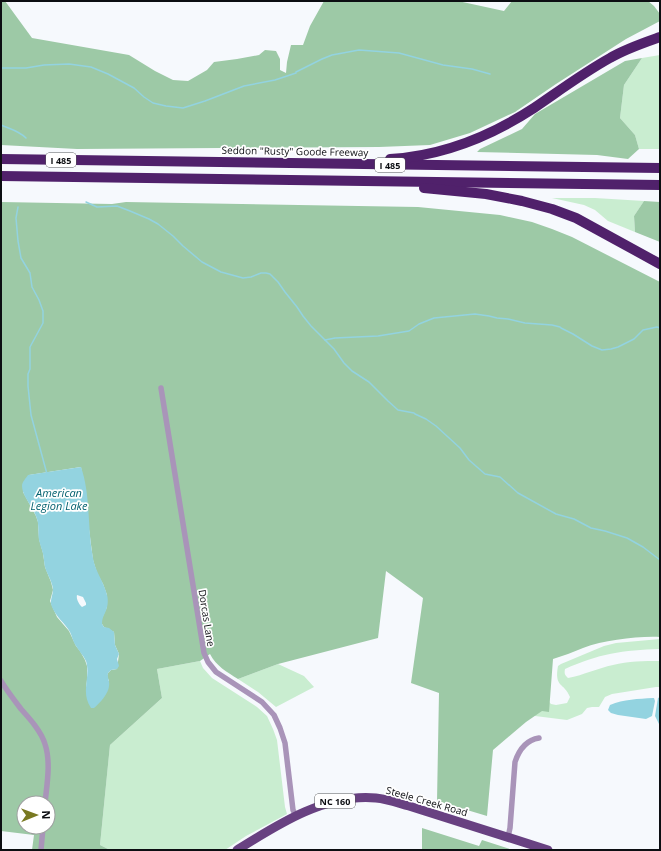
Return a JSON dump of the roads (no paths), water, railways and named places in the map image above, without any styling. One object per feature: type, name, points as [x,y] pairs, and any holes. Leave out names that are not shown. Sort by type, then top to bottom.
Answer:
[{"type":"highway","points":[[311,163],[401,158],[449,148],[478,138],[534,108],[582,74],[611,57],[660,37]]},
{"type":"highway","name":"Seddon \"Rusty\" Goode Freeway","points":[[1,159],[660,168]]},
{"type":"highway","name":"I 485","points":[[1,176],[660,185]]},
{"type":"highway","points":[[378,182],[446,191],[486,194],[552,209],[576,218],[660,264]]},
{"type":"main road","name":"Steele Creek Road","points":[[237,850],[296,816],[320,806],[337,801],[363,798],[388,800],[548,850]]},
{"type":"street","name":"Dorcas Lane","points":[[162,388],[204,653],[208,662],[216,672],[262,702],[274,715],[280,728],[284,743],[293,810],[296,816]]},
{"type":"street","points":[[1,681],[43,738],[46,746],[48,767],[46,795]]},
{"type":"street","points":[[508,837],[515,762],[523,747],[534,739],[539,738]]},
{"type":"street","points":[[41,850],[42,835]]},
{"type":"water","name":"American Legion Lake","points":[[81,467],[88,501],[93,558],[108,598],[102,624],[104,627],[109,628],[114,632],[115,645],[119,654],[117,659],[119,666],[117,669],[111,670],[108,673],[109,689],[106,695],[94,708],[91,708],[86,696],[86,661],[75,644],[70,632],[51,605],[53,589],[45,567],[39,540],[38,521],[26,498],[22,486],[28,475]],"holes":[[[77,595],[83,597],[86,605],[82,607],[78,601]]]},
{"type":"water","points":[[660,697],[660,726],[655,716],[658,698]]},
{"type":"water","points":[[654,698],[655,701],[652,716],[646,719],[618,715],[611,713],[608,710],[610,705],[621,702]]},
{"type":"waterway","points":[[1,68],[26,68],[44,65],[69,64],[91,67],[134,88],[153,103],[183,108],[244,86],[275,80],[296,73],[332,55],[359,50],[399,53],[443,65],[472,69],[490,74]]},
{"type":"waterway","points":[[1,125],[26,138]]},
{"type":"waterway","points":[[86,202],[97,207],[117,206],[149,219],[173,236],[202,262],[221,272],[243,278],[261,273],[270,274],[278,282],[311,326],[334,349],[352,371],[369,382],[398,410],[414,413],[436,426],[485,474],[500,477],[518,493],[556,514],[574,519],[591,528],[627,538],[643,547],[660,560]]},
{"type":"waterway","points":[[18,207],[16,218],[21,258],[30,273],[32,287],[43,311],[43,323],[30,347],[28,386],[31,415],[47,474]]},
{"type":"waterway","points":[[325,340],[335,338],[378,336],[409,331],[419,324],[434,318],[475,314],[525,323],[560,327],[592,346],[602,350],[618,347],[634,339],[643,330],[657,327],[660,328]]}]
